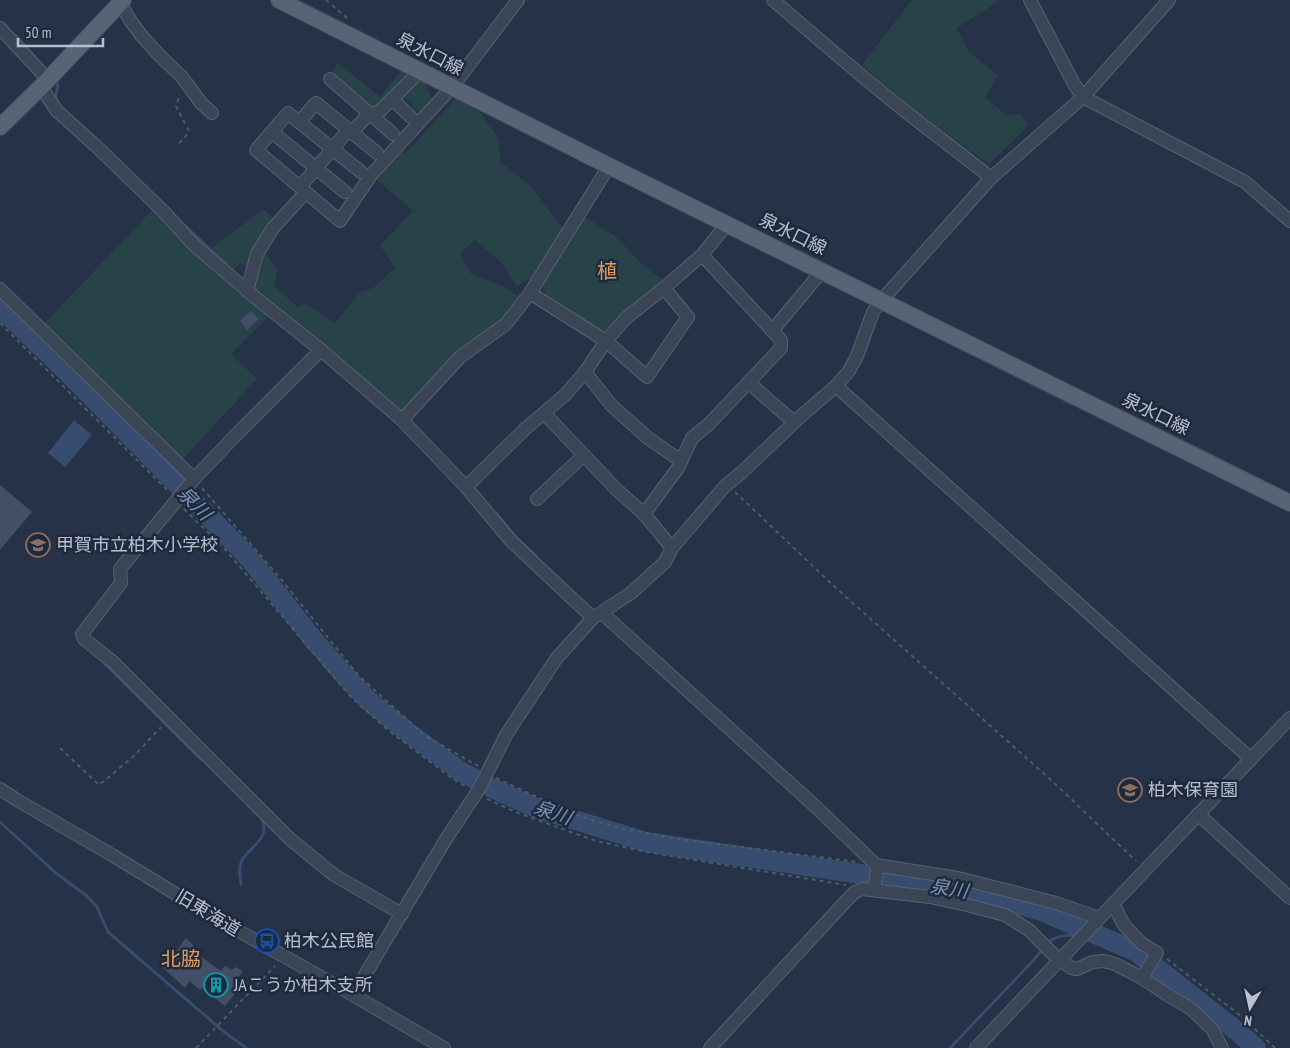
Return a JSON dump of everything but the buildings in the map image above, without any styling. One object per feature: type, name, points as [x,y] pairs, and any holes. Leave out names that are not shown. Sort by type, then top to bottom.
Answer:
[{"type":"main road","name":"泉水口線","points":[[279,0],[609,166],[1290,503]]},
{"type":"main road","points":[[0,127],[121,2]]},
{"type":"street","points":[[361,172],[288,113],[256,150],[340,221],[372,175],[452,87],[518,0]]},
{"type":"street","points":[[773,0],[843,61],[991,178]]},
{"type":"street","points":[[1030,0],[1074,84],[1083,96],[1245,182],[1290,221]]},
{"type":"street","points":[[353,995],[446,839],[477,791],[506,735],[556,659],[597,616],[631,593],[665,562],[672,548],[725,486],[836,386],[849,371],[858,356],[873,312],[882,301],[991,178],[1083,96],[1168,0]]},
{"type":"street","points":[[121,2],[130,20],[141,35],[182,77],[201,103],[212,113]]},
{"type":"street","points":[[0,28],[40,71],[57,111],[164,212],[194,245],[402,420],[466,487],[511,541],[816,808],[876,868],[958,878],[1056,903],[1096,921]]},
{"type":"street","points":[[247,291],[257,254],[273,228],[303,189],[316,168],[346,133],[354,130],[370,114],[380,111],[420,71]]},
{"type":"street","points":[[330,79],[393,134]]},
{"type":"street","points":[[392,99],[411,117]]},
{"type":"street","points":[[299,122],[316,103],[377,153]]},
{"type":"street","points":[[272,132],[345,192]]},
{"type":"street","points":[[402,420],[460,357],[506,324],[530,294],[609,166]]},
{"type":"street","points":[[466,487],[525,429],[565,395],[626,318],[702,255],[726,224]]},
{"type":"street","points":[[644,514],[681,461],[692,438],[708,424],[781,348],[781,340],[702,255]]},
{"type":"street","points":[[772,331],[822,271]]},
{"type":"street","points":[[530,294],[606,341],[646,377],[688,317],[664,288]]},
{"type":"street","points":[[0,289],[192,483]]},
{"type":"street","points":[[321,350],[234,437],[192,483],[120,569],[121,583],[82,634],[84,639],[113,662],[290,839],[334,875],[402,914]]},
{"type":"street","points":[[585,372],[612,406],[648,438],[681,461]]},
{"type":"street","points":[[748,382],[794,422]]},
{"type":"street","points":[[836,386],[1251,759]]},
{"type":"street","points":[[544,413],[616,489],[644,514],[672,548]]},
{"type":"street","points":[[537,499],[584,455]]},
{"type":"street","points":[[976,1048],[1290,718]]},
{"type":"street","name":"旧東海道","points":[[0,789],[212,916],[444,1048]]},
{"type":"street","points":[[1198,814],[1290,898]]},
{"type":"street","points":[[870,888],[876,868]]},
{"type":"street","points":[[710,1048],[846,901],[855,892],[870,888],[939,899],[1005,915],[1029,930],[1059,960],[1071,968],[1077,969],[1093,962],[1104,961],[1115,964],[1143,977],[1169,996],[1190,1008],[1212,1029],[1222,1048]]},
{"type":"street","points":[[1113,904],[1124,925],[1141,943],[1156,954],[1143,977]]},
{"type":"path","points":[[179,143],[188,131],[176,106],[186,83]]},
{"type":"path","points":[[0,323],[178,500],[189,515],[223,548],[351,697],[389,731],[449,776],[518,813],[596,841],[647,852],[870,888]]},
{"type":"path","points":[[192,483],[280,578],[358,675],[424,735],[486,774],[576,815],[623,829],[876,868]]},
{"type":"path","points":[[725,486],[737,494],[843,594],[1051,780],[1145,870]]},
{"type":"path","points":[[60,748],[99,785],[133,757],[170,718]]},
{"type":"path","points":[[1156,954],[1240,1016],[1275,1048]]},
{"type":"path","points":[[196,1048],[284,957]]},
{"type":"green space","points":[[912,0],[1001,0],[957,28],[968,51],[998,75],[985,98],[1008,116],[1020,113],[1029,125],[989,164],[914,110],[862,65]]},
{"type":"green space","points":[[337,62],[380,97],[403,68],[425,82],[433,102],[422,116],[407,99],[381,114],[361,100],[332,74]]},
{"type":"green space","points":[[456,98],[480,112],[499,139],[500,162],[532,187],[558,223],[574,234],[582,215],[615,236],[642,264],[665,282],[595,339],[552,307],[543,288],[527,279],[517,287],[502,263],[475,240],[460,254],[472,275],[501,285],[518,296],[509,310],[461,360],[464,364],[410,420],[254,290],[256,274],[241,263],[233,271],[210,249],[263,209],[277,221],[265,253],[277,269],[274,285],[297,307],[306,304],[335,323],[360,292],[373,288],[395,268],[380,245],[413,211],[369,173],[386,150],[405,154]]},
{"type":"green space","points":[[153,209],[208,265],[268,317],[231,354],[257,379],[182,460],[44,324]]},
{"type":"water","points":[[74,420],[92,435],[65,467],[48,453]]},
{"type":"waterway","points":[[16,36],[42,65]]},
{"type":"waterway","points":[[53,80],[58,85],[55,101]]},
{"type":"waterway","points":[[182,223],[227,265]]},
{"type":"waterway","name":"泉川","points":[[0,307],[70,375],[227,535],[254,564],[313,639],[369,701],[460,771],[536,808],[646,842],[974,891],[1044,912],[1135,951],[1256,1048]]},
{"type":"waterway","points":[[364,379],[376,390]]},
{"type":"waterway","points":[[496,513],[515,536],[536,556]]},
{"type":"waterway","points":[[104,663],[201,759]]},
{"type":"waterway","points":[[241,884],[240,866],[242,860],[262,837],[264,832],[262,819]]},
{"type":"waterway","points":[[0,822],[57,874],[87,896],[97,907],[108,932],[223,1031],[246,1048]]},
{"type":"waterway","points":[[1048,943],[1058,937],[1079,935]]},
{"type":"waterway","name":"泉川","points":[[1088,936],[1104,937]]},
{"type":"waterway","points":[[950,1048],[1044,948]]},
{"type":"place","name":"甲賀市立柏木小学校","points":[[38,545]]},
{"type":"place","name":"柏木保育園","points":[[1130,790]]},
{"type":"place","name":"柏木公民館","points":[[267,941]]},
{"type":"place","name":"JAこうか柏木支所","points":[[216,985]]},
{"type":"district","name":"植","points":[[607,271]]},
{"type":"district","name":"北脇","points":[[181,959]]}]
